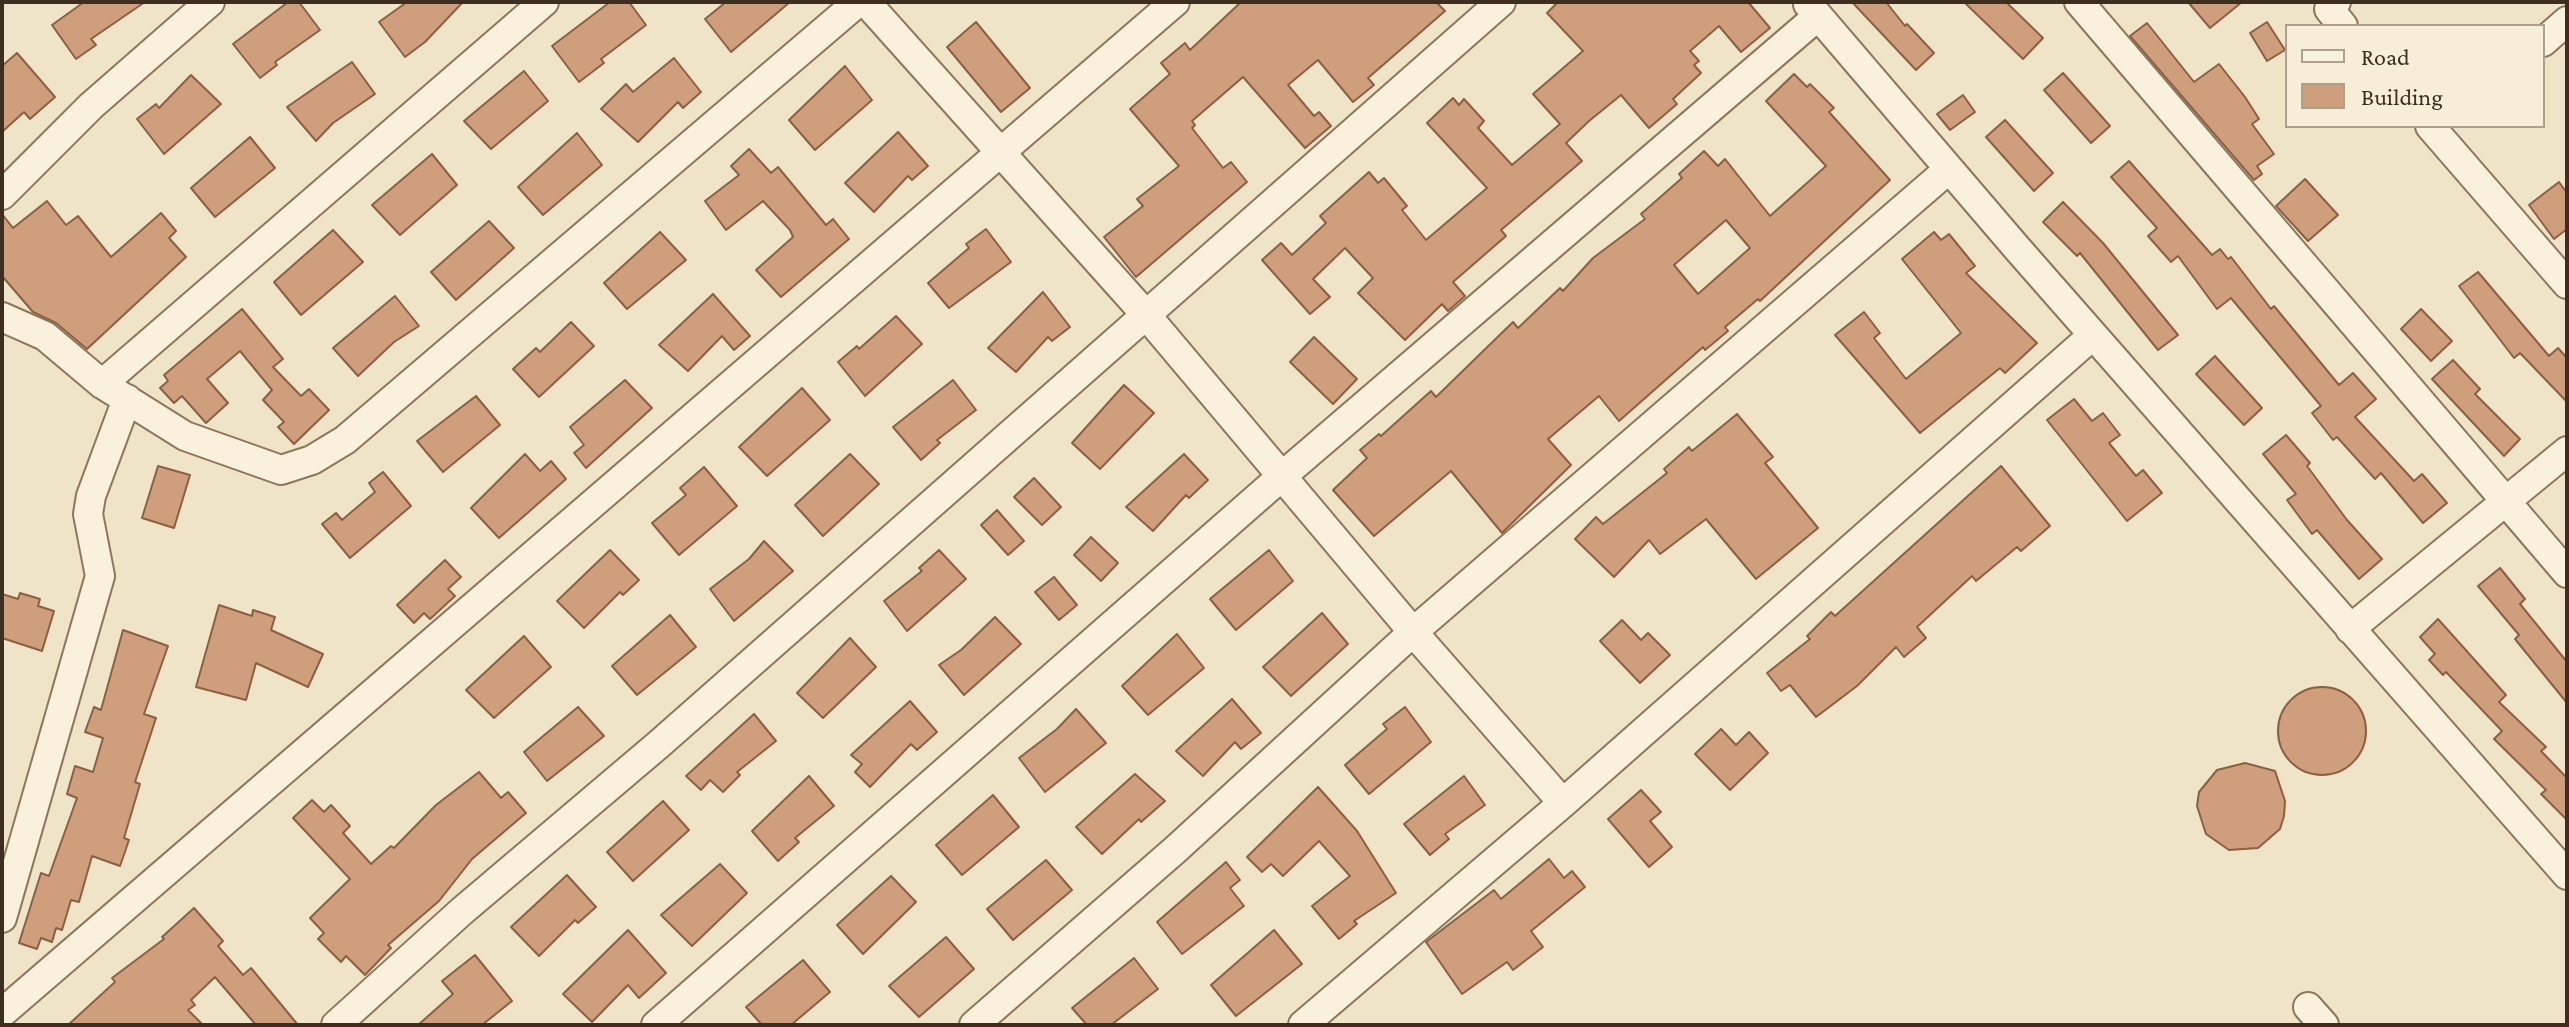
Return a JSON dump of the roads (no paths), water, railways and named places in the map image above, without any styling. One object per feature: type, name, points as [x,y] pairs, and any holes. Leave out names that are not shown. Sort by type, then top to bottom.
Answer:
[{"type":"street","points":[[2,195],[91,106],[210,2]]},
{"type":"street","points":[[102,384],[544,2]]},
{"type":"street","points":[[2,317],[45,336],[102,384],[185,436],[281,470],[312,460],[345,440],[858,2]]},
{"type":"street","points":[[866,2],[1147,316],[1413,632],[1563,803]]},
{"type":"street","points":[[2,1013],[1175,2]]},
{"type":"street","points":[[336,1025],[462,911],[658,745],[1501,2]]},
{"type":"street","points":[[2092,6],[2567,573]]},
{"type":"street","points":[[656,1025],[1812,9],[2093,335],[2567,875]]},
{"type":"street","points":[[2545,40],[2567,21]]},
{"type":"street","points":[[2440,129],[2567,284]]},
{"type":"street","points":[[974,1025],[1175,850],[1413,632],[1949,169]]},
{"type":"street","points":[[1303,1025],[1563,803],[2093,335]]},
{"type":"street","points":[[2,918],[100,576],[88,514],[91,496],[127,399]]},
{"type":"street","points":[[2350,629],[2507,504],[2567,451]]}]
